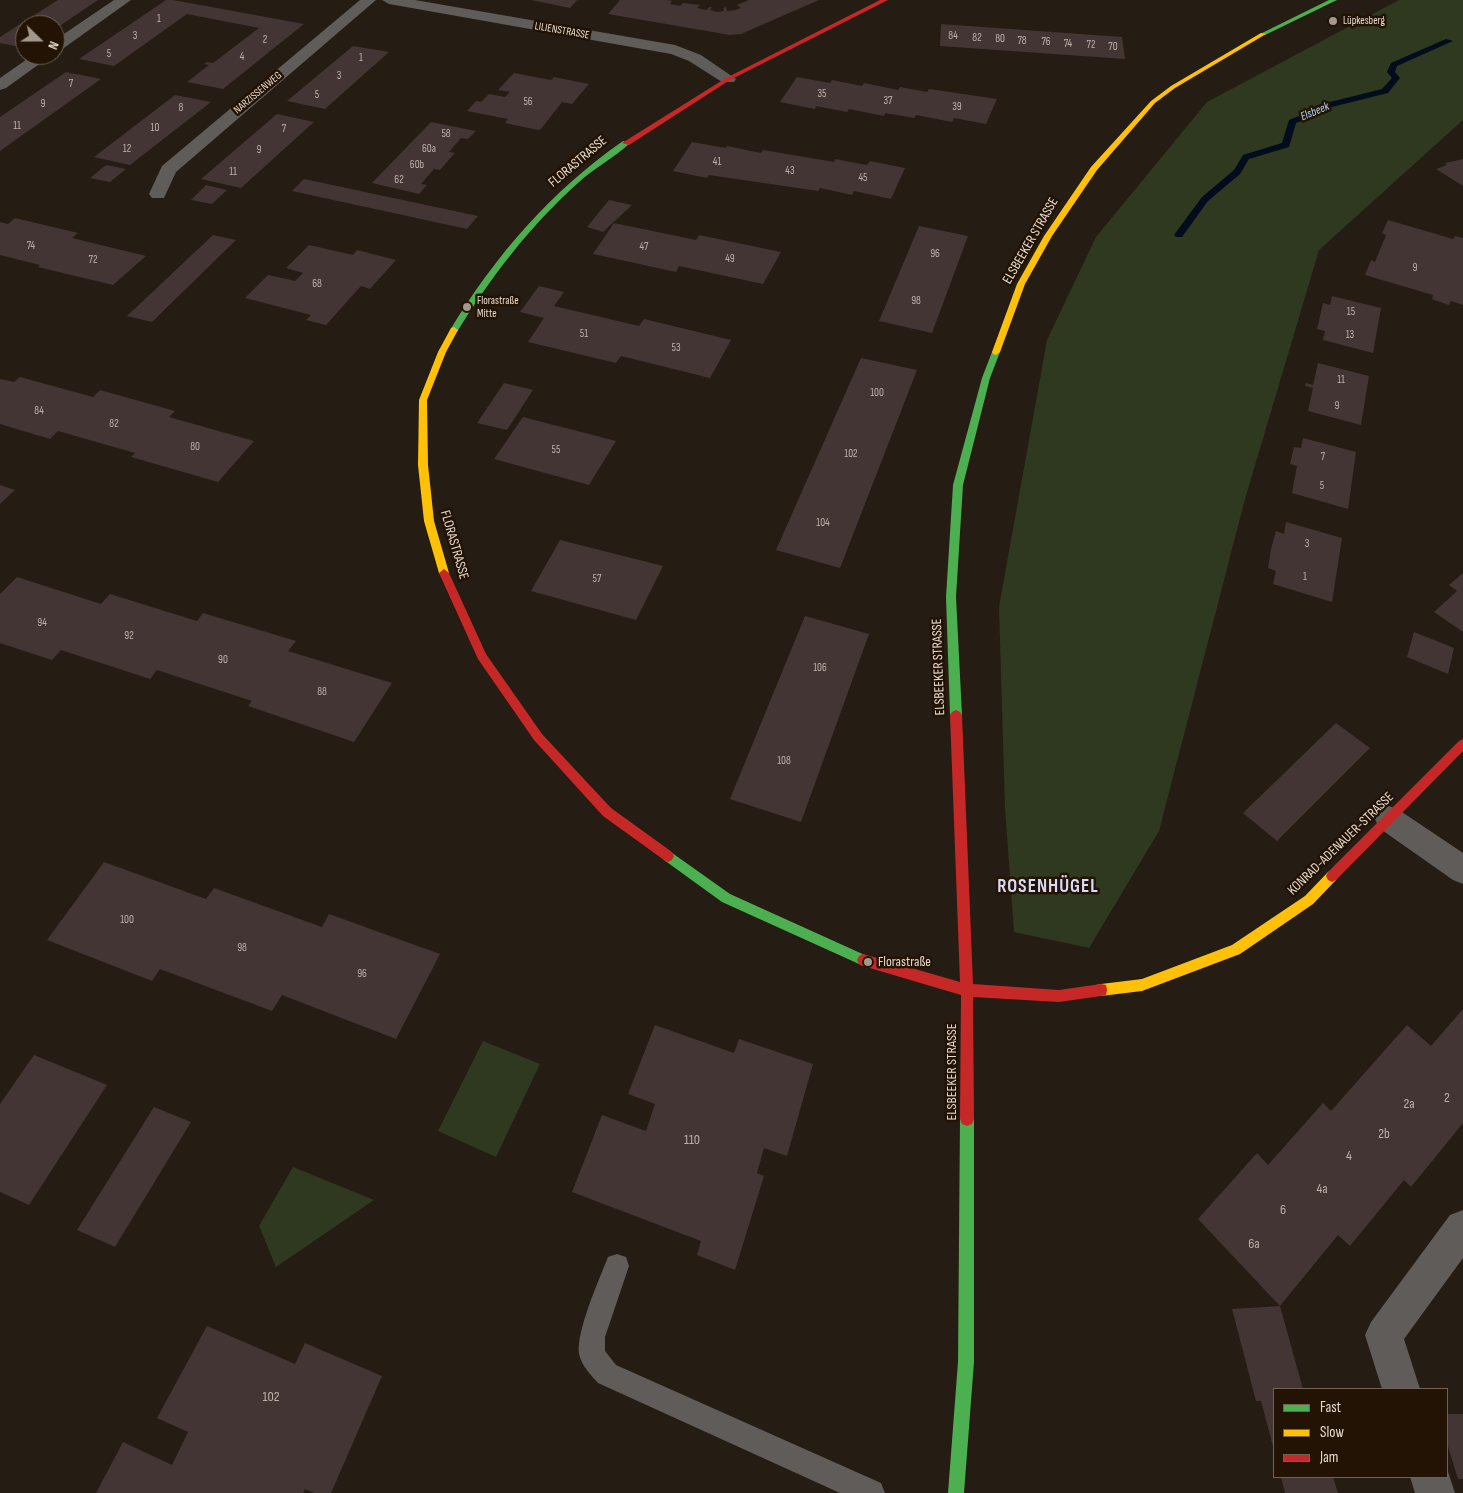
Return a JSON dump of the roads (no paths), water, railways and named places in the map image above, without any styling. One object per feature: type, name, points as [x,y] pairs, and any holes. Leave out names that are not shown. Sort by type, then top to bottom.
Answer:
[{"type":"street","points":[[65,40],[124,0]]},
{"type":"street","name":"NARZISSENWEG","points":[[158,194],[168,170],[369,0]]},
{"type":"street","name":"LILIENSTRASSE","points":[[389,0],[675,50],[695,58],[728,79]]},
{"type":"street","name":"FLORASTRASSE","points":[[885,0],[728,79],[613,151],[591,168],[532,225],[467,308],[442,352],[423,400],[422,465],[429,522],[447,582],[482,656],[538,738],[607,812],[726,898],[868,962],[967,990]]},
{"type":"street","name":"ELSBEEKER STRASSE","points":[[956,1493],[966,1362],[967,990],[951,598],[958,485],[986,378],[1021,284],[1048,236],[1094,169],[1153,102],[1173,87],[1251,40],[1334,0]]},
{"type":"street","points":[[0,85],[29,65]]},
{"type":"street","name":"KONRAD-ADENAUER-STRASSE","points":[[967,990],[1059,996],[1142,985],[1236,950],[1309,900],[1463,744]]},
{"type":"street","points":[[1389,819],[1463,870]]},
{"type":"street","points":[[1402,1388],[1384,1335],[1463,1228]]},
{"type":"street","points":[[1430,1478],[1435,1493]]},
{"type":"lane","points":[[617,1266],[592,1337],[592,1355],[607,1374],[871,1493]]},
{"type":"waterway","name":"Elsbeek","points":[[1179,235],[1205,199],[1237,172],[1246,157],[1274,147],[1286,145],[1292,122],[1314,113],[1321,107],[1385,91],[1396,78],[1391,72],[1394,65],[1449,41]]},
{"type":"place","name":"Lüpkesberg","points":[[1333,21]]},
{"type":"place","name":"Florastraße Mitte","points":[[467,307]]},
{"type":"place","name":"Florastraße","points":[[868,962]]},
{"type":"district","name":"ROSENHÜGEL","points":[[1048,887]]}]
